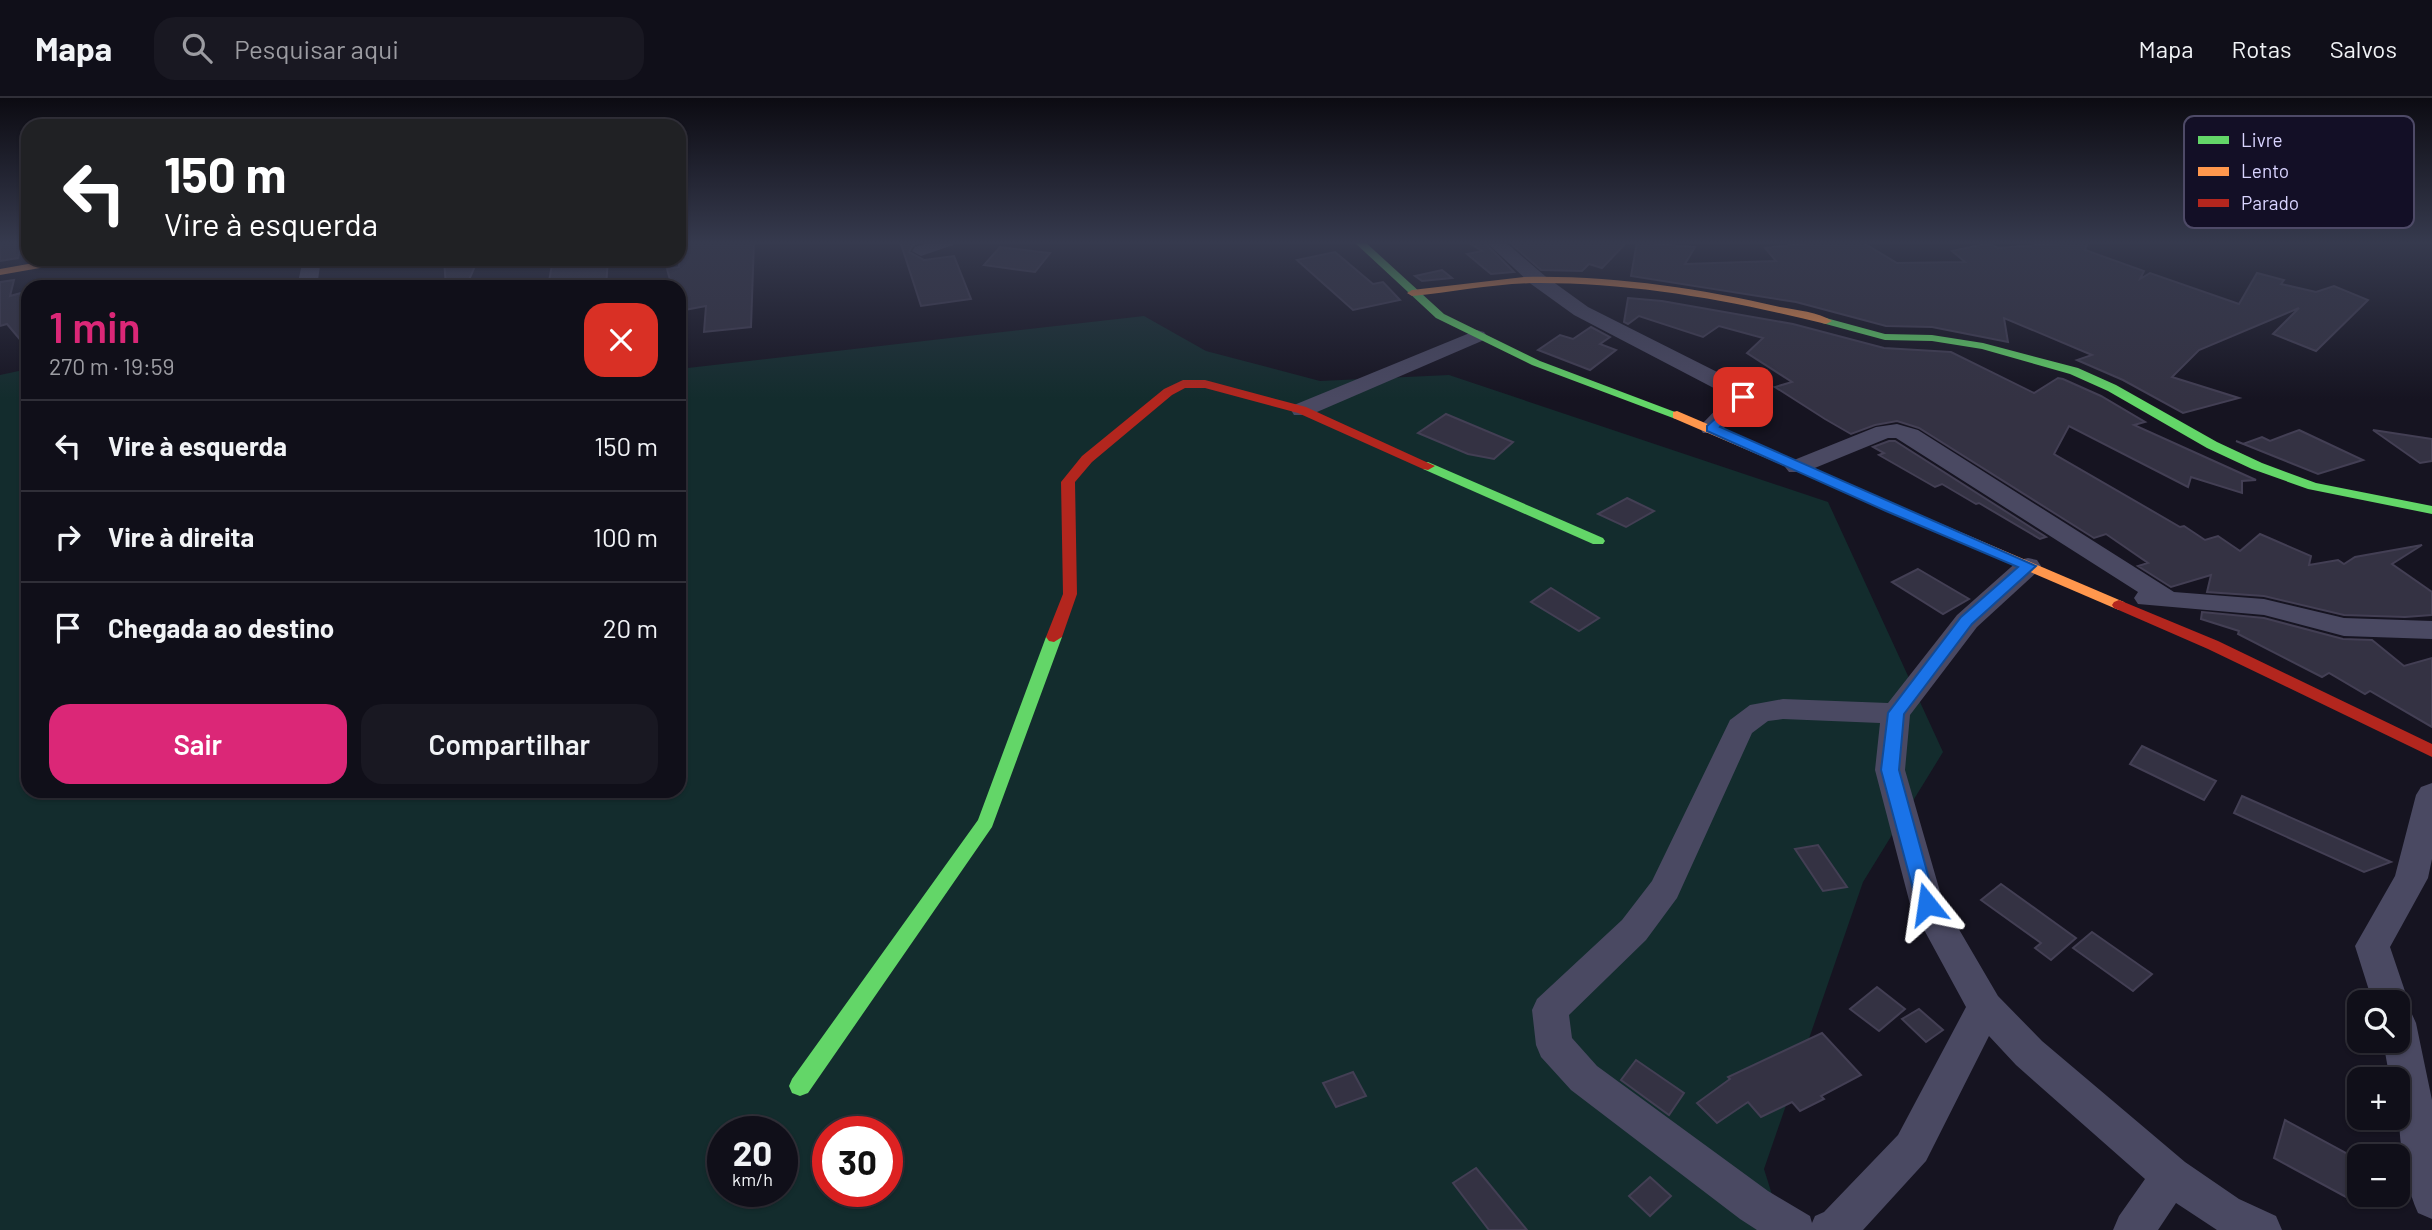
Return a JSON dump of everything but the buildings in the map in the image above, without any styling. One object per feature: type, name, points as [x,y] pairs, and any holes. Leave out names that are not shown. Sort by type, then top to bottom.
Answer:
[{"type":"street","points":[[1413,294],[1440,316],[1536,363],[1711,428],[2213,646],[2432,751]]},
{"type":"street","points":[[1557,294],[1581,311],[1737,391],[1743,397],[1711,428]]},
{"type":"street","points":[[1684,294],[1796,313],[1885,337],[1932,338],[1983,346],[2074,371],[2112,388],[2212,445],[2269,470],[2313,486],[2432,510]]},
{"type":"street","points":[[1302,410],[1477,336]]},
{"type":"street","points":[[800,1086],[986,822],[1070,594],[1068,482],[1087,459],[1168,392],[1183,384],[1205,383],[1302,410],[1598,541]]},
{"type":"street","points":[[1797,467],[1884,432],[1897,431],[1910,435],[2165,598]]},
{"type":"street","points":[[2028,566],[1967,621],[1896,713],[1890,770],[1927,904],[1985,1007],[2029,1053],[2171,1176],[2225,1213],[2261,1230]]},
{"type":"street","points":[[2101,597],[2165,598],[2264,607],[2344,627],[2432,630]]},
{"type":"street","points":[[1795,1230],[1754,1205],[1584,1078],[1554,1045],[1550,1010],[1634,930],[1665,889],[1740,727],[1760,712],[1783,709],[1896,713]]},
{"type":"street","points":[[2387,990],[2372,946],[2411,878],[2432,795]]},
{"type":"street","points":[[1830,1230],[1839,1226],[1912,1148],[1985,1007]]},
{"type":"street","points":[[2404,1053],[2432,1199]]},
{"type":"street","points":[[2134,1230],[2171,1176]]},
{"type":"green space","points":[[1144,316],[1206,351],[1320,381],[1449,375],[1828,502],[1943,752],[1863,882],[1764,1169],[1783,1230],[0,1230],[0,375],[21,370],[21,798],[686,798],[686,368]]},
{"type":"traffic: fast","points":[[1416,294],[1440,316],[1536,363],[1677,415]]},
{"type":"traffic: fast","points":[[1826,321],[1885,337],[1932,338],[1983,346],[2074,371],[2112,388],[2212,445],[2257,466],[2313,486],[2432,510]]},
{"type":"traffic: fast","points":[[1428,466],[1598,541]]},
{"type":"traffic: fast","points":[[800,1086],[986,822],[1054,637]]},
{"type":"traffic: slow","points":[[1695,294],[1826,321]]},
{"type":"traffic: slow","points":[[1677,415],[2119,605]]},
{"type":"traffic: jam","points":[[1054,637],[1070,594],[1068,482],[1087,459],[1168,392],[1183,384],[1205,384],[1302,410],[1428,466]]},
{"type":"traffic: jam","points":[[2119,605],[2213,645],[2432,751]]},
{"type":"route","points":[[1743,397],[1711,428],[2028,566],[1967,621],[1896,713],[1890,770],[1927,904]]}]
